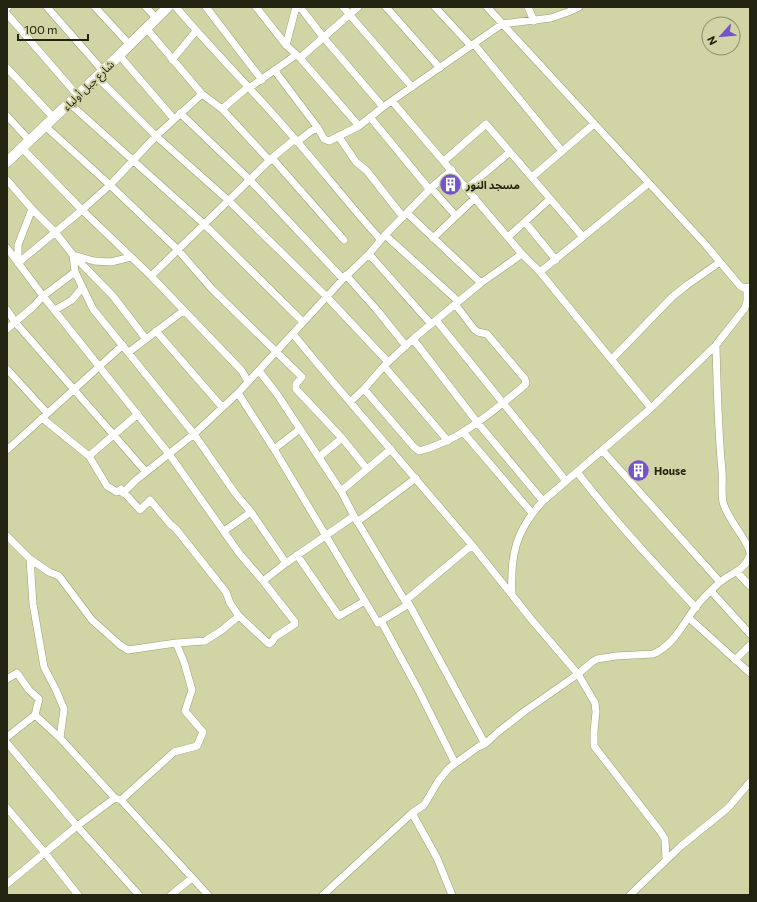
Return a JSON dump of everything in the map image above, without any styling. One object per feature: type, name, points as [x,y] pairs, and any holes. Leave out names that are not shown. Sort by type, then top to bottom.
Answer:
[{"type":"highway","name":"شارع جبل أولياء","points":[[7,162],[78,96],[168,7]]},
{"type":"street","points":[[47,7],[100,74],[156,136],[229,201],[326,296],[386,364],[448,441]]},
{"type":"street","points":[[95,7],[130,45]]},
{"type":"street","points":[[146,7],[156,19]]},
{"type":"street","points":[[176,7],[196,31],[296,140],[359,215],[457,302],[474,329],[478,332],[488,334],[525,379],[526,383],[503,403],[463,432],[448,441],[419,451],[364,389]]},
{"type":"street","points":[[206,7],[262,80]]},
{"type":"street","points":[[256,7],[286,45],[359,126]]},
{"type":"street","points":[[286,45],[296,7]]},
{"type":"street","points":[[300,7],[324,38],[383,107]]},
{"type":"street","points":[[343,7],[412,87]]},
{"type":"street","points":[[222,109],[249,87],[298,57],[324,38],[358,7]]},
{"type":"street","points":[[386,7],[440,68]]},
{"type":"street","points":[[435,7],[472,45],[562,151]]},
{"type":"street","points":[[487,7],[649,183],[740,286],[749,288],[745,308],[716,346],[651,408],[543,501],[532,513],[522,529],[513,555],[511,575],[512,594]]},
{"type":"street","points":[[528,7],[534,21]]},
{"type":"street","points":[[275,71],[318,128],[324,139],[327,141],[339,137],[359,126],[383,107],[502,24],[550,18],[579,7]]},
{"type":"street","points":[[7,14],[78,96]]},
{"type":"street","points":[[147,29],[202,94],[222,109],[271,159],[344,240]]},
{"type":"street","points":[[172,60],[196,31]]},
{"type":"street","points":[[119,55],[174,119]]},
{"type":"street","points":[[7,68],[54,118]]},
{"type":"street","points":[[18,263],[110,185],[156,136],[202,94]]},
{"type":"street","points":[[392,101],[522,254],[540,272],[651,408]]},
{"type":"street","points":[[69,103],[205,225],[303,322]]},
{"type":"street","points":[[180,113],[250,180],[345,277],[377,310],[406,346]]},
{"type":"street","points":[[7,116],[30,141]]},
{"type":"street","points":[[370,117],[430,189],[456,216]]},
{"type":"street","points":[[444,161],[486,124],[583,237]]},
{"type":"street","points":[[532,177],[594,124]]},
{"type":"street","points":[[45,126],[178,250],[212,289],[302,377],[296,384],[296,389],[342,438],[367,469]]},
{"type":"street","points":[[151,276],[271,159],[296,140],[318,128]]},
{"type":"street","points":[[339,137],[356,162],[367,171],[405,215],[433,238],[481,283]]},
{"type":"street","points":[[22,148],[82,210],[151,276],[242,371],[248,382]]},
{"type":"street","points":[[467,188],[510,152]]},
{"type":"street","points":[[123,493],[146,472],[194,434],[238,393],[294,334],[326,296],[369,254],[383,237],[430,189],[452,170]]},
{"type":"street","points":[[7,180],[32,209],[55,232],[73,255],[113,296],[146,338]]},
{"type":"street","points":[[540,272],[649,183]]},
{"type":"street","points":[[433,238],[475,198]]},
{"type":"street","points":[[508,237],[550,199]]},
{"type":"street","points":[[18,263],[18,245],[32,209]]},
{"type":"street","points":[[525,222],[556,260]]},
{"type":"street","points":[[7,248],[9,255],[18,263],[169,454],[239,553],[263,581],[295,624],[269,644],[239,616],[230,603],[226,592],[176,529],[150,500],[140,510],[123,493],[121,489],[117,492],[107,486],[89,456],[44,415],[7,369]]},
{"type":"street","points":[[369,254],[434,322],[503,403],[566,481]]},
{"type":"street","points":[[350,402],[364,389],[386,364],[413,339],[481,283],[522,254]]},
{"type":"street","points":[[73,255],[94,261],[111,262],[131,257]]},
{"type":"street","points":[[73,255],[75,272],[93,309],[194,434],[286,563]]},
{"type":"street","points":[[612,359],[672,297],[720,262]]},
{"type":"street","points":[[7,328],[34,306],[43,296],[75,272]]},
{"type":"street","points":[[55,310],[72,300],[82,288]]},
{"type":"street","points":[[7,310],[15,322],[146,472]]},
{"type":"street","points":[[129,352],[183,311]]},
{"type":"street","points":[[156,332],[222,407]]},
{"type":"street","points":[[294,334],[472,545],[531,619],[578,674],[595,703],[596,712],[594,746],[660,831],[665,839],[666,860]]},
{"type":"street","points":[[413,339],[477,422],[543,501]]},
{"type":"street","points":[[7,450],[123,345]]},
{"type":"street","points":[[323,895],[412,813],[424,805],[438,780],[455,763],[478,747],[485,744],[525,711],[597,659],[616,656],[653,654],[659,652],[669,643],[711,591],[720,582],[744,566],[750,554],[747,546],[728,515],[722,496],[716,346]]},
{"type":"street","points":[[259,371],[277,394],[341,491],[355,519],[407,603],[485,744]]},
{"type":"street","points":[[238,393],[274,449],[378,623],[407,603],[472,545]]},
{"type":"street","points":[[89,456],[138,414]]},
{"type":"street","points":[[274,449],[300,428]]},
{"type":"street","points":[[463,432],[532,513]]},
{"type":"street","points":[[319,457],[342,438]]},
{"type":"street","points":[[341,491],[391,449]]},
{"type":"street","points":[[602,450],[720,582]]},
{"type":"street","points":[[577,472],[603,506],[696,608]]},
{"type":"street","points":[[263,581],[286,563],[326,536],[355,519],[416,478]]},
{"type":"street","points":[[224,531],[251,512]]},
{"type":"street","points":[[7,536],[30,559],[49,572],[59,576],[92,620],[120,645],[128,650],[176,643],[205,641],[222,630],[239,616]]},
{"type":"street","points":[[297,556],[339,616],[365,602]]},
{"type":"street","points":[[30,559],[33,604],[44,667],[64,709],[60,738]]},
{"type":"street","points":[[737,572],[750,586]]},
{"type":"street","points":[[711,591],[750,634]]},
{"type":"street","points":[[689,618],[750,673]]},
{"type":"street","points":[[381,621],[419,691],[455,763]]},
{"type":"street","points":[[7,884],[77,826],[118,799],[174,752],[197,746],[203,732],[185,712],[192,690],[184,662],[176,643]]},
{"type":"street","points":[[735,660],[750,645]]},
{"type":"street","points":[[7,679],[17,673],[29,690],[39,700],[35,715],[7,737]]},
{"type":"street","points":[[35,715],[60,738],[208,895]]},
{"type":"street","points":[[7,743],[77,826],[139,895]]},
{"type":"street","points":[[630,895],[681,846],[728,808],[750,782]]},
{"type":"street","points":[[7,808],[78,895]]},
{"type":"street","points":[[412,813],[437,858],[452,895]]},
{"type":"street","points":[[171,895],[192,878]]},
{"type":"place","name":"مسجد النور","points":[[451,184]]},
{"type":"place","name":"House","points":[[638,470]]}]
